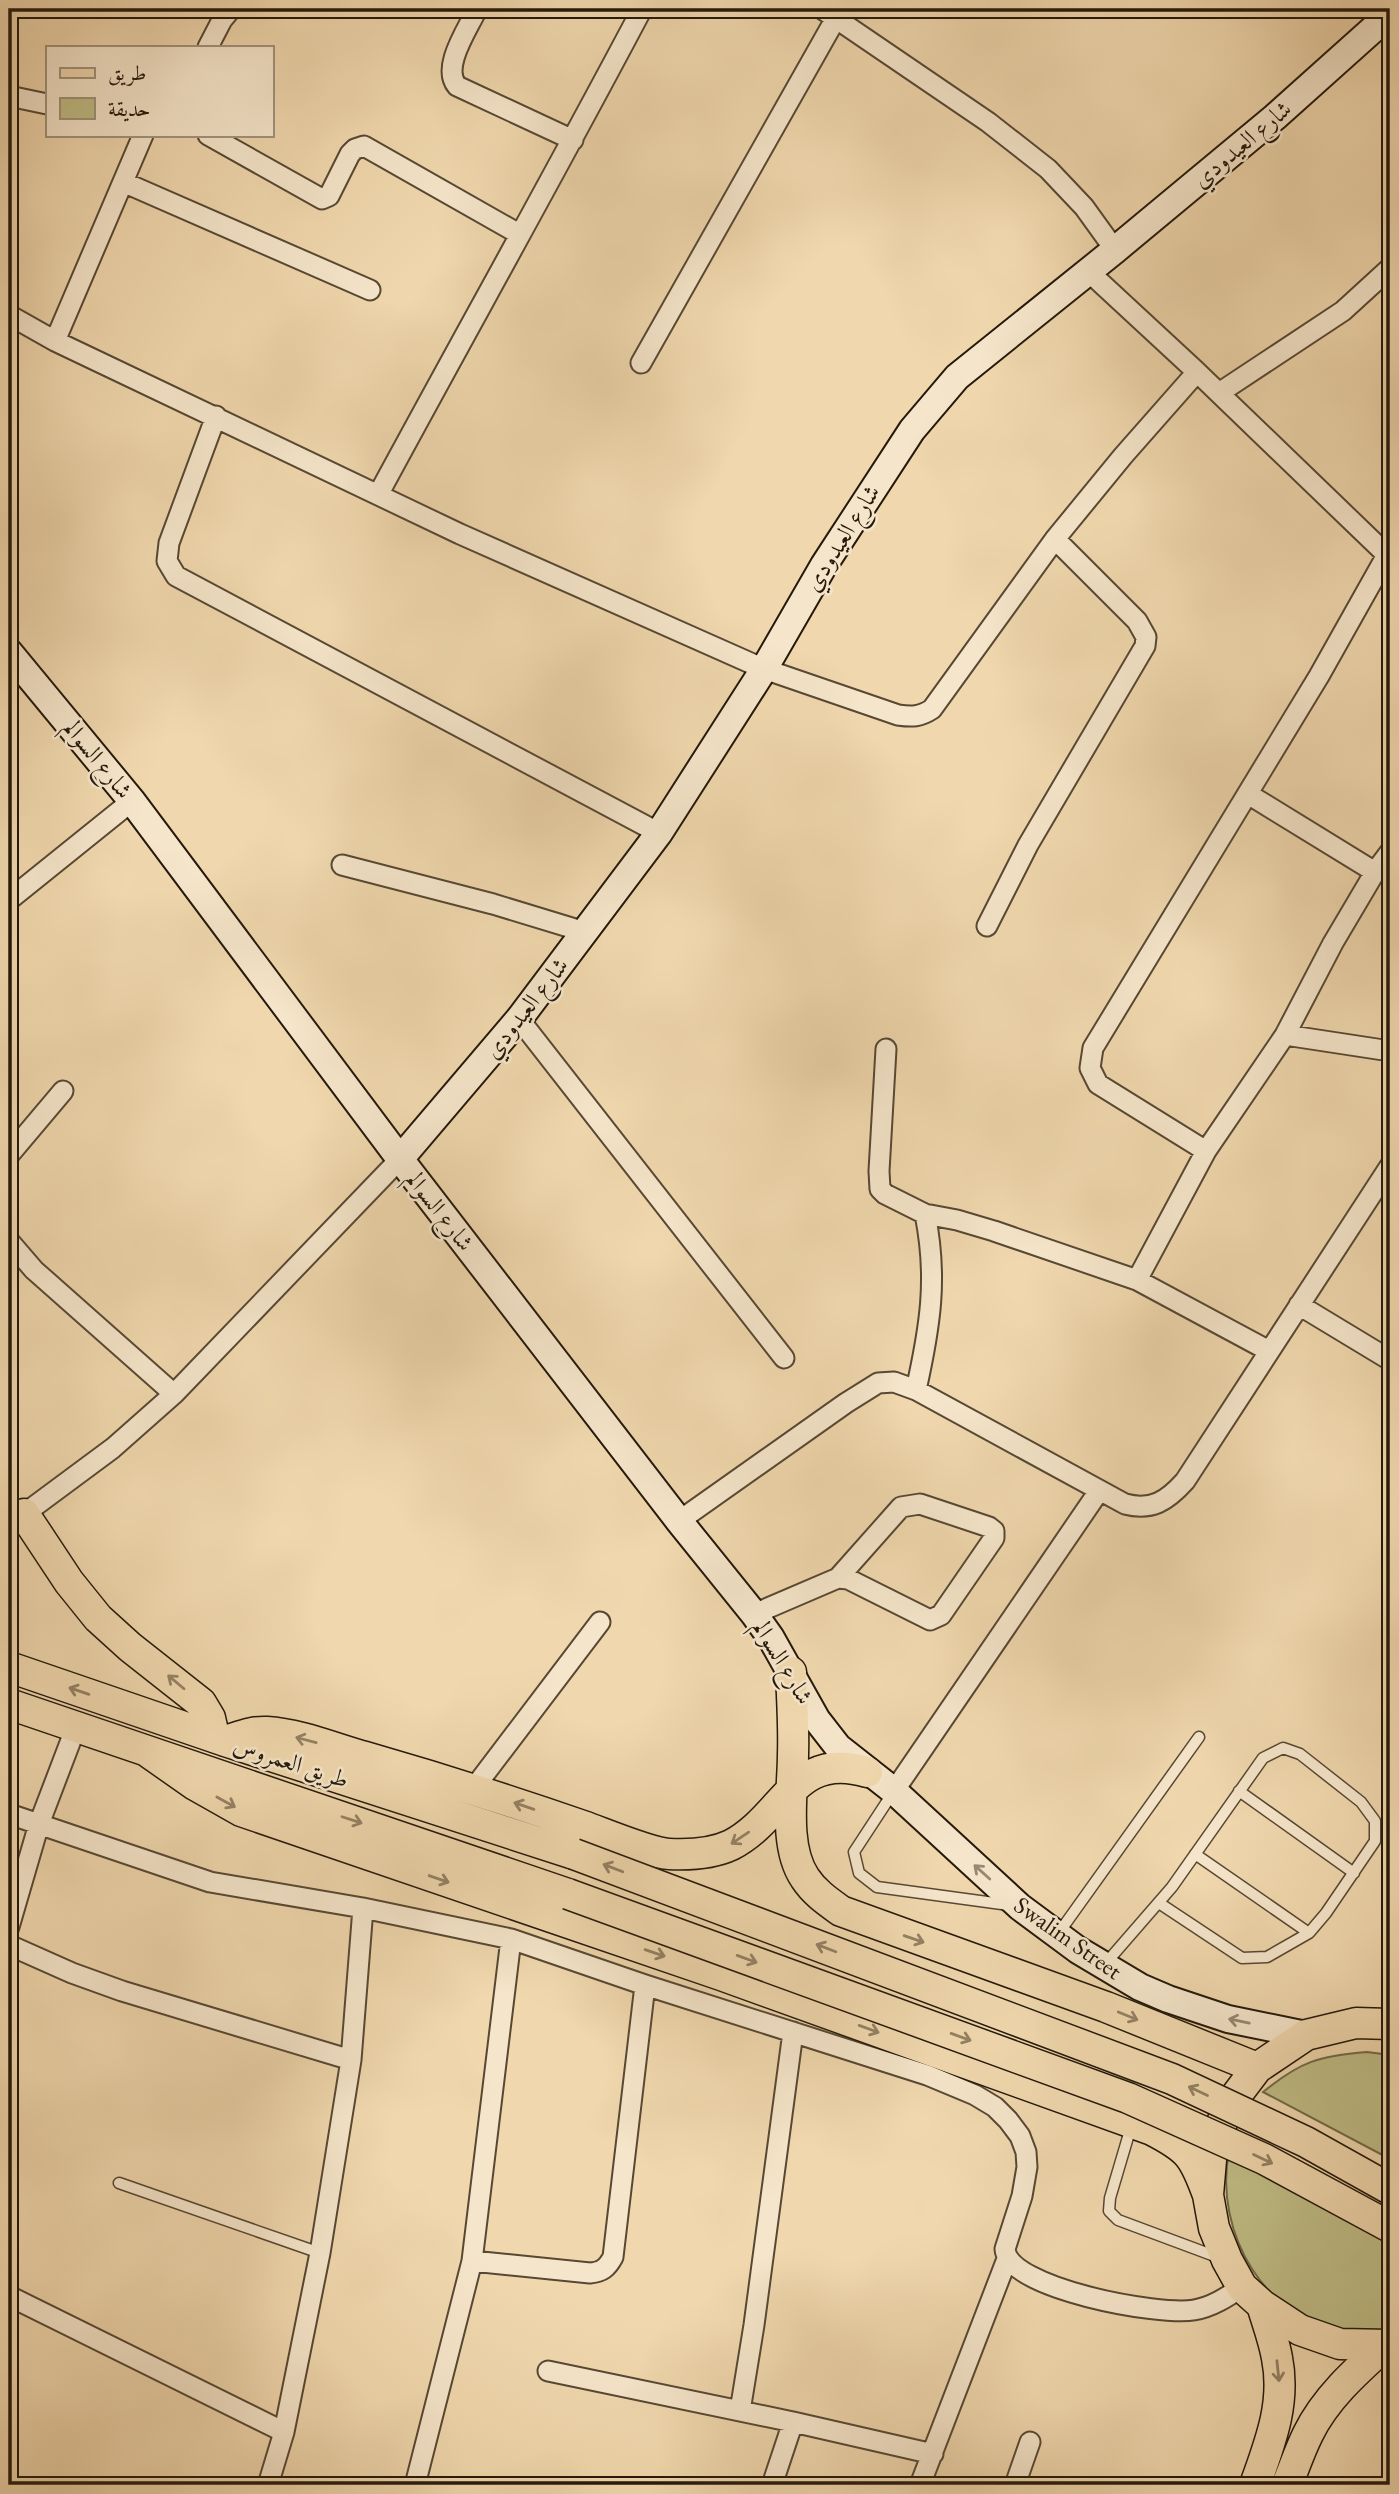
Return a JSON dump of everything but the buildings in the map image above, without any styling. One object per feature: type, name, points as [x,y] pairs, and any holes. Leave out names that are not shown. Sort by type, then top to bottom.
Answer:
[{"type":"main road","name":"شارع العيدودي","points":[[400,1159],[519,1019],[659,833],[764,669],[824,565],[912,429],[957,377],[1089,272],[1275,117],[1390,14]]},
{"type":"main road","name":"شارع السوالم","points":[[9,652],[132,801],[400,1159],[754,1614],[771,1637],[828,1735],[867,1772]]},
{"type":"main road","points":[[16,1516],[98,1618],[201,1703],[219,1738],[267,1732],[301,1738],[474,1788],[665,1854],[704,1854],[731,1845],[754,1829],[806,1776],[831,1766],[849,1766],[867,1772]]},
{"type":"main road","name":"طريق العمروس","points":[[9,1667],[574,1854],[1172,2079],[1306,2141],[1390,2189]]},
{"type":"main road","points":[[791,1672],[792,1836],[803,1876],[821,1897],[841,1911],[1106,2007],[1257,2068]]},
{"type":"main road","name":"طريق العمروس","points":[[9,1704],[568,1894],[1128,2098],[1264,2159],[1390,2227]]},
{"type":"main road","points":[[148,1752],[195,1785],[241,1811],[721,1975],[1132,2122],[1179,2144],[1196,2161],[1208,2195],[1214,2228],[1227,2260],[1252,2296],[1277,2356],[1279,2403],[1275,2426],[1255,2485]]},
{"type":"main road","name":"Swalim Street","points":[[867,1772],[894,1791],[1020,1906],[1140,1987],[1228,2019],[1306,2035]]},
{"type":"main road","points":[[1208,2195],[1212,2148],[1220,2127],[1229,2105],[1257,2068],[1306,2035],[1356,2023],[1390,2006]]},
{"type":"main road","points":[[1356,2023],[1390,2024]]},
{"type":"main road","points":[[1252,2296],[1300,2330],[1340,2344],[1387,2346]]},
{"type":"main road","points":[[1287,2485],[1309,2432],[1322,2411],[1355,2372],[1387,2346]]},
{"type":"street","points":[[209,46],[231,9]]},
{"type":"street","points":[[477,9],[452,61],[452,80],[457,86],[510,112],[573,139]]},
{"type":"street","points":[[378,495],[642,9]]},
{"type":"street","points":[[641,363],[829,14],[988,122],[1048,169],[1084,207],[1115,250]]},
{"type":"street","points":[[9,96],[46,104]]},
{"type":"street","points":[[55,341],[142,136]]},
{"type":"street","points":[[210,136],[322,199],[329,196],[350,154],[364,146],[519,234]]},
{"type":"street","points":[[123,181],[370,290]]},
{"type":"street","points":[[1219,393],[1343,311],[1390,268]]},
{"type":"street","points":[[1089,272],[1389,556],[1093,1048],[1090,1068],[1098,1084],[1206,1151]]},
{"type":"street","points":[[9,315],[55,341],[460,534],[764,669],[898,715],[922,716],[932,709],[1055,539],[1197,372]]},
{"type":"street","points":[[216,416],[169,543],[167,561],[176,576],[659,833]]},
{"type":"street","points":[[987,926],[1028,845],[1145,646],[1146,637],[1137,621],[1055,539]]},
{"type":"street","points":[[1248,794],[1375,872]]},
{"type":"street","points":[[9,900],[28,882],[132,801]]},
{"type":"street","points":[[1138,1280],[1206,1151],[1285,1035],[1333,943],[1390,852]]},
{"type":"street","points":[[342,865],[493,904],[585,932]]},
{"type":"street","points":[[519,1019],[784,1358]]},
{"type":"street","points":[[1285,1035],[1390,1051]]},
{"type":"street","points":[[886,1049],[879,1171],[880,1189],[885,1194],[925,1214],[994,1231],[1138,1280],[1269,1351]]},
{"type":"street","points":[[9,1155],[63,1091]]},
{"type":"street","points":[[16,1516],[113,1448],[174,1394],[400,1159]]},
{"type":"street","points":[[679,1521],[846,1403],[878,1383],[894,1382],[916,1390],[1125,1504],[1138,1507],[1159,1504],[1172,1496],[1185,1481],[1390,1166]]},
{"type":"street","points":[[916,1390],[928,1338],[933,1275],[925,1214]]},
{"type":"street","points":[[11,1251],[174,1394]]},
{"type":"street","points":[[1298,1305],[1390,1360]]},
{"type":"street","points":[[894,1791],[1099,1491]]},
{"type":"street","points":[[754,1614],[838,1578],[901,1507],[920,1504],[994,1531],[994,1538],[942,1615],[930,1620],[848,1580],[838,1578]]},
{"type":"street","points":[[474,1788],[600,1622]]},
{"type":"street","points":[[9,1927],[39,1824],[76,1727]]},
{"type":"street","points":[[9,1814],[210,1882],[363,1908],[511,1938],[645,1985],[927,2076],[975,2095],[995,2107],[1020,2136],[1026,2152],[1027,2167],[1022,2196],[1005,2245],[1007,2259],[920,2485]]},
{"type":"street","points":[[268,2485],[284,2432],[320,2253],[351,2060],[363,1908]]},
{"type":"street","points":[[415,2485],[472,2261],[511,1938]]},
{"type":"street","points":[[9,1945],[72,1973],[122,1991],[351,2060]]},
{"type":"street","points":[[472,2261],[590,2273],[601,2271],[610,2263],[613,2258],[645,1985]]},
{"type":"street","points":[[740,2411],[793,2032]]},
{"type":"street","points":[[1007,2259],[1028,2274],[1063,2290],[1090,2299],[1147,2308],[1194,2310],[1226,2299],[1252,2296]]},
{"type":"street","points":[[9,2296],[284,2432]]},
{"type":"street","points":[[548,2371],[933,2454]]},
{"type":"street","points":[[772,2485],[793,2422]]},
{"type":"street","points":[[1015,2485],[1030,2442]]},
{"type":"lane","points":[[1058,1934],[1199,1737]]},
{"type":"lane","points":[[1104,1965],[1159,1903],[1262,1758],[1283,1748],[1300,1754],[1361,1802],[1375,1821],[1375,1841],[1309,1933],[1267,1957],[1242,1958],[1159,1903]]},
{"type":"lane","points":[[894,1791],[854,1852],[859,1873],[877,1887],[1020,1906]]},
{"type":"lane","points":[[1239,1791],[1354,1873]]},
{"type":"lane","points":[[1195,1854],[1309,1933]]},
{"type":"lane","points":[[1132,2122],[1108,2211],[1118,2220],[1227,2260]]},
{"type":"lane","points":[[119,2183],[320,2253]]},
{"type":"green space","points":[[1367,2052],[1390,2055],[1390,2159],[1263,2092],[1289,2073],[1311,2062]]},
{"type":"green space","points":[[1229,2152],[1390,2242],[1390,2329],[1353,2330],[1322,2325],[1295,2312],[1271,2293],[1252,2270],[1238,2242],[1229,2213],[1226,2182]]}]
